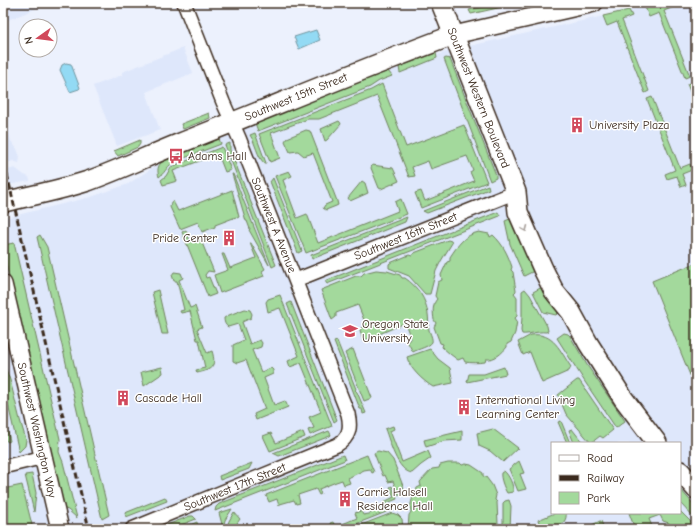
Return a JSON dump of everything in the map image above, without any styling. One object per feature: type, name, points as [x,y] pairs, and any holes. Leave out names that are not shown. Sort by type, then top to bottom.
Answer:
[{"type":"main road","name":"Southwest Western Boulevard","points":[[441,3],[516,192],[518,212],[542,269],[554,291],[571,312],[612,382],[656,442]]},
{"type":"main road","name":"Southwest 15th Street","points":[[3,202],[88,180],[233,123],[388,59],[454,35]]},
{"type":"main road","points":[[681,472],[696,489]]},
{"type":"street","name":"Southwest A Avenue","points":[[184,3],[296,280],[348,414],[350,428],[349,432],[346,438],[337,445]]},
{"type":"street","name":"Southwest 15th Street","points":[[454,35],[594,3]]},
{"type":"street","name":"Southwest 16th Street","points":[[296,280],[516,192]]},
{"type":"street","name":"Southwest Washington Way","points":[[3,284],[60,529]]},
{"type":"street","name":"Southwest 17th Street","points":[[132,529],[337,445]]},
{"type":"street","points":[[3,467],[44,457]]},
{"type":"shaded area","points":[[3,3],[50,3],[3,22]]},
{"type":"shaded area","name":"Oregon State University","points":[[662,3],[696,3],[696,529],[3,529],[3,209],[5,218],[91,197],[128,184],[166,159],[228,132],[269,118],[405,64],[456,49]]},
{"type":"shaded area","points":[[183,48],[193,73],[146,92],[160,130],[117,146],[93,86],[122,75],[122,72]]},
{"type":"shaded area","points":[[3,109],[11,141],[17,149],[20,157],[19,163],[13,161],[3,164]]},
{"type":"shaded area","points":[[15,168],[29,177],[30,181],[3,186],[3,171]]},
{"type":"green space","points":[[500,3],[520,3],[471,14],[469,10]]},
{"type":"green space","points":[[662,3],[673,3],[674,7],[664,11],[690,76],[685,78],[659,13],[649,17],[645,7]]},
{"type":"green space","points":[[629,10],[632,16],[622,20],[649,91],[645,93],[617,22],[607,26],[603,16]]},
{"type":"green space","points":[[436,53],[437,58],[400,73],[399,67]]},
{"type":"green space","points":[[444,59],[450,59],[496,175],[496,178],[490,181]]},
{"type":"green space","points":[[388,71],[392,76],[379,81],[370,87],[258,131],[255,123]]},
{"type":"green space","points":[[692,82],[696,92],[696,106],[687,84]]},
{"type":"green space","points":[[382,84],[406,147],[464,125],[487,182],[421,208],[415,193],[421,191],[425,201],[474,181],[470,172],[473,170],[467,156],[431,169],[428,161],[412,167],[415,176],[409,177],[377,96],[319,119],[308,119],[271,133],[280,158],[270,162],[259,134],[371,90]]},
{"type":"green space","points":[[652,97],[680,168],[690,164],[692,170],[682,174],[686,185],[681,187],[677,176],[667,179],[665,174],[675,170],[647,99]]},
{"type":"green space","points":[[209,113],[210,118],[183,129],[181,124]]},
{"type":"green space","points":[[339,121],[341,124],[325,141],[321,129]]},
{"type":"green space","points":[[306,130],[310,131],[338,205],[326,210],[323,208],[325,205],[332,202],[313,153],[304,156],[298,151],[290,152],[285,141],[287,138]]},
{"type":"green space","points":[[255,133],[266,163],[264,163],[260,157],[250,135]]},
{"type":"green space","points":[[219,139],[221,144],[179,160],[177,155]]},
{"type":"green space","points":[[140,140],[138,147],[118,156],[114,151]]},
{"type":"green space","points":[[230,143],[230,150],[276,265],[272,267],[225,145]]},
{"type":"green space","points":[[222,147],[231,170],[225,172],[218,154],[173,171],[177,181],[163,185],[161,180],[166,176],[171,167]]},
{"type":"green space","points":[[174,156],[176,161],[159,177],[158,169],[161,163]]},
{"type":"green space","points":[[372,165],[393,168],[399,181],[381,189],[379,188],[371,168]]},
{"type":"green space","points":[[289,171],[292,176],[283,180],[297,218],[307,214],[318,243],[398,211],[395,202],[401,199],[407,214],[306,253],[275,176]]},
{"type":"green space","points":[[232,174],[269,265],[249,230],[250,229],[246,221]]},
{"type":"green space","points":[[273,178],[302,251],[298,253],[270,182]]},
{"type":"green space","points":[[362,181],[365,183],[368,193],[350,201],[348,198]]},
{"type":"green space","points":[[488,185],[489,189],[427,213],[423,211]]},
{"type":"green space","points":[[232,190],[239,217],[215,225],[215,227],[202,232],[198,222],[180,229],[170,207],[171,202],[173,201],[178,211]]},
{"type":"green space","points":[[498,212],[500,216],[327,284],[325,281]]},
{"type":"green space","points":[[407,217],[405,222],[312,259],[311,255]]},
{"type":"green space","points":[[512,218],[534,271],[524,276],[510,244],[505,221]]},
{"type":"green space","points":[[186,230],[190,241],[200,238],[214,272],[208,271],[205,275],[206,278],[209,277],[216,294],[208,297],[182,232]]},
{"type":"green space","points":[[479,232],[489,234],[490,237],[493,235],[497,238],[509,258],[516,291],[514,293],[517,297],[517,316],[515,318],[517,321],[515,333],[511,342],[507,344],[507,347],[501,354],[486,359],[485,362],[470,363],[465,362],[463,358],[458,360],[442,347],[443,344],[440,343],[434,327],[436,323],[434,320],[433,309],[437,299],[435,296],[438,282],[442,280],[441,275],[447,262],[450,261],[450,257],[465,238]]},
{"type":"green space","points":[[40,235],[47,247],[109,515],[102,519],[37,237]]},
{"type":"green space","points":[[448,240],[452,243],[436,271],[430,294],[425,294],[409,276],[389,268],[390,263],[409,255],[412,256],[414,253]]},
{"type":"green space","points":[[14,243],[60,439],[59,452],[63,462],[77,518],[68,510],[62,508],[3,250],[3,245]]},
{"type":"green space","points":[[250,243],[265,269],[262,271],[264,276],[220,293],[214,275],[228,270],[222,254],[224,254],[230,268],[256,258]]},
{"type":"green space","points":[[696,263],[696,390],[652,281]]},
{"type":"green space","points":[[376,270],[387,271],[400,275],[402,278],[405,278],[410,282],[421,294],[427,309],[429,330],[432,339],[432,342],[428,345],[413,352],[407,341],[411,339],[405,323],[363,341],[360,330],[366,325],[358,305],[336,313],[336,317],[332,320],[321,290],[356,276],[361,276],[364,273]]},
{"type":"green space","points":[[174,272],[181,273],[183,278],[179,280],[190,308],[195,306],[202,327],[197,329],[207,353],[212,351],[214,361],[212,367],[202,372],[197,373],[196,370],[205,368],[199,340],[197,340],[190,311],[181,313],[180,311],[184,310],[177,281],[174,281],[172,275]]},
{"type":"green space","points":[[542,287],[558,313],[556,315],[543,312],[533,292]]},
{"type":"green space","points":[[525,289],[530,295],[547,326],[548,331],[522,334],[522,291]]},
{"type":"green space","points":[[158,290],[168,334],[162,334],[152,292]]},
{"type":"green space","points":[[280,295],[332,426],[310,435],[308,430],[314,428],[309,417],[321,412],[301,363],[290,367],[288,361],[299,356],[280,308],[268,312],[266,302],[268,299]]},
{"type":"green space","points":[[291,302],[337,420],[334,422],[287,304]]},
{"type":"green space","points":[[245,309],[250,310],[252,314],[251,318],[242,322],[250,344],[260,340],[262,343],[261,347],[252,350],[261,372],[271,368],[273,370],[273,374],[264,378],[274,405],[285,401],[288,407],[256,420],[254,414],[265,409],[246,360],[237,363],[233,361],[233,345],[244,340],[238,324],[228,327],[225,324],[224,319],[229,315]]},
{"type":"green space","points":[[564,333],[570,336],[587,365],[625,421],[616,428],[557,338]]},
{"type":"green space","points":[[531,335],[545,336],[556,344],[571,367],[569,371],[542,383],[530,352],[523,355],[518,342]]},
{"type":"green space","points":[[337,341],[356,389],[355,390],[366,413],[363,414],[362,409],[360,409],[334,342]]},
{"type":"green space","points":[[353,349],[372,398],[364,401],[345,353]]},
{"type":"green space","points":[[430,349],[438,359],[450,368],[453,383],[433,387],[413,370],[407,357]]},
{"type":"green space","points":[[3,362],[10,380],[26,440],[25,446],[19,452],[3,383]]},
{"type":"green space","points":[[162,367],[163,373],[144,386],[141,372]]},
{"type":"green space","points":[[504,367],[506,374],[467,382],[469,374],[484,374]]},
{"type":"green space","points":[[579,380],[613,430],[603,438],[600,436],[590,442],[566,414],[558,395]]},
{"type":"green space","points":[[3,411],[10,441],[8,442],[3,438]]},
{"type":"green space","points":[[561,421],[570,442],[567,442],[558,422]]},
{"type":"green space","points":[[393,426],[394,429],[390,431],[402,462],[428,451],[431,458],[412,473],[407,471],[398,462],[392,448],[385,429]]},
{"type":"green space","points":[[493,429],[518,448],[503,462],[490,451],[479,446],[477,433]]},
{"type":"green space","points":[[572,429],[582,442],[574,442],[569,430]]},
{"type":"green space","points":[[329,431],[330,436],[279,456],[273,453]]},
{"type":"green space","points":[[462,431],[462,440],[444,441],[426,447],[424,440]]},
{"type":"green space","points":[[303,432],[305,437],[270,451],[263,436],[271,433],[276,443]]},
{"type":"green space","points":[[378,451],[387,453],[393,460],[405,491],[404,493],[399,495],[393,481],[388,482],[385,475],[383,476],[374,453]]},
{"type":"green space","points":[[343,455],[345,460],[215,511],[219,504]]},
{"type":"green space","points":[[367,455],[374,472],[372,473],[370,469],[364,470],[348,478],[350,483],[344,485],[342,480],[319,489],[321,494],[319,495],[316,489],[298,495],[300,503],[296,504],[294,500],[280,504],[279,506],[277,499],[269,502],[266,495]]},
{"type":"green space","points":[[519,461],[524,473],[520,474],[526,489],[518,491],[509,469]]},
{"type":"green space","points":[[252,463],[249,469],[220,480],[219,476]]},
{"type":"green space","points":[[448,463],[471,465],[483,473],[483,476],[486,477],[492,485],[496,495],[495,500],[497,502],[497,529],[408,529],[411,503],[417,488],[421,486],[420,482],[432,469],[439,468],[440,465]]},
{"type":"green space","points":[[504,471],[511,481],[513,492],[507,493],[501,475]]},
{"type":"green space","points":[[32,474],[36,493],[34,512],[25,475]]},
{"type":"green space","points":[[22,485],[33,529],[3,529],[3,489]]},
{"type":"green space","points":[[392,486],[397,499],[387,503],[389,511],[343,529],[333,529],[330,523],[333,522],[335,527],[357,518],[355,513],[361,511],[363,515],[369,514],[385,506],[384,502],[394,497],[390,487]]},
{"type":"green space","points":[[681,490],[696,507],[696,520],[681,504]]},
{"type":"green space","points":[[165,497],[167,501],[126,517],[125,513]]},
{"type":"green space","points":[[509,500],[511,506],[510,529],[503,529],[503,503]]},
{"type":"green space","points":[[232,509],[225,520],[223,528],[219,513]]},
{"type":"green space","points":[[234,512],[240,519],[233,529],[226,529],[229,521]]},
{"type":"green space","points":[[681,512],[696,527],[696,529],[671,528],[669,523],[663,521],[660,515],[649,519],[653,529],[635,529],[629,514],[681,514]]},
{"type":"green space","points":[[392,513],[398,515],[402,519],[403,529],[351,529]]},
{"type":"green space","points":[[553,514],[566,514],[562,524],[555,527],[542,529],[538,520]]},
{"type":"green space","points":[[193,516],[196,519],[171,529],[157,529]]},
{"type":"green space","points":[[600,521],[603,526],[595,529],[589,529],[592,525]]},
{"type":"green space","points":[[197,522],[198,529],[180,529]]},
{"type":"water","points":[[316,30],[320,40],[299,49],[294,37]]},
{"type":"water","points":[[66,63],[71,64],[80,88],[70,92],[60,70],[62,65]]},
{"type":"railway","points":[[3,157],[89,529]]},
{"type":"place","name":"University Plaza","points":[[577,125]]},
{"type":"place","name":"Adams Hall","points":[[176,156]]},
{"type":"place","name":"Pride Center","points":[[229,238]]},
{"type":"place","name":"Oregon State University","points":[[350,331]]},
{"type":"place","name":"Cascade Hall","points":[[123,398]]},
{"type":"place","name":"International Living Learning Center","points":[[464,407]]},
{"type":"place","name":"Carrie Halsell Residence Hall","points":[[345,499]]}]
